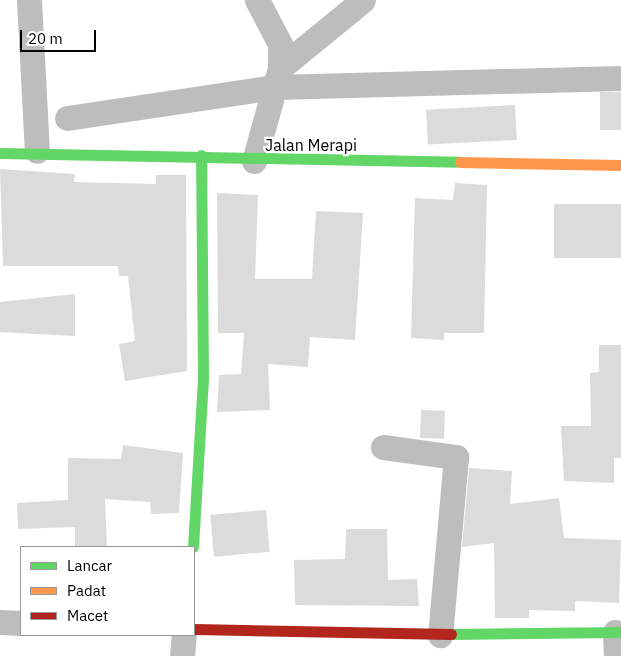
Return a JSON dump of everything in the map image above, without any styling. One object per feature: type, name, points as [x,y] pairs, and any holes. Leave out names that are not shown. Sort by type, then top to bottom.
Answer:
[{"type":"street","points":[[29,0],[36,151]]},
{"type":"street","points":[[254,161],[278,77],[280,44],[256,0]]},
{"type":"street","points":[[278,77],[363,0]]},
{"type":"street","points":[[66,118],[278,77],[621,78]]},
{"type":"street","name":"Jalan Merapi","points":[[0,152],[36,151],[201,156],[254,161],[621,165]]},
{"type":"street","points":[[194,546],[202,377],[201,156]]},
{"type":"street","points":[[383,447],[456,457],[440,635]]},
{"type":"street","points":[[0,622],[20,623]]},
{"type":"street","points":[[195,629],[617,640]]},
{"type":"street","points":[[182,656],[184,636]]},
{"type":"building","points":[[600,92],[621,92],[621,130],[600,130]]},
{"type":"building","points":[[515,105],[517,140],[428,145],[426,110]]},
{"type":"building","points":[[0,169],[75,174],[74,182],[156,184],[156,175],[186,175],[187,371],[125,381],[119,344],[135,341],[128,276],[119,276],[118,266],[3,266]]},
{"type":"building","points":[[455,183],[487,185],[484,333],[444,333],[444,340],[411,338],[415,198],[453,200]]},
{"type":"building","points":[[217,193],[258,195],[255,279],[312,279],[316,211],[363,213],[355,340],[310,337],[308,367],[268,364],[270,410],[217,412],[219,375],[241,374],[244,333],[218,333]]},
{"type":"building","points":[[554,204],[621,204],[621,258],[554,258]]},
{"type":"building","points":[[75,294],[75,336],[0,332],[0,302]]},
{"type":"building","points":[[599,345],[621,345],[621,458],[614,458],[614,483],[564,481],[561,426],[591,426],[590,373],[599,372]]},
{"type":"building","points":[[421,410],[445,411],[444,439],[420,438]]},
{"type":"building","points":[[123,445],[183,453],[179,513],[151,514],[150,502],[105,499],[107,546],[75,546],[75,527],[18,529],[17,503],[68,500],[68,458],[121,459]]},
{"type":"building","points":[[469,468],[512,471],[510,504],[559,498],[564,538],[621,540],[619,603],[575,601],[575,611],[529,610],[529,618],[495,618],[494,543],[462,547]]},
{"type":"building","points":[[266,510],[270,552],[214,557],[210,515]]},
{"type":"building","points":[[346,529],[387,529],[388,580],[417,579],[419,606],[295,605],[294,560],[345,559]]},
{"type":"traffic: fast","points":[[0,153],[460,162]]},
{"type":"traffic: fast","points":[[193,546],[203,377],[201,155]]},
{"type":"traffic: fast","points":[[451,634],[621,632]]},
{"type":"traffic: slow","points":[[460,162],[621,165]]},
{"type":"traffic: jam","points":[[195,629],[451,634]]}]
